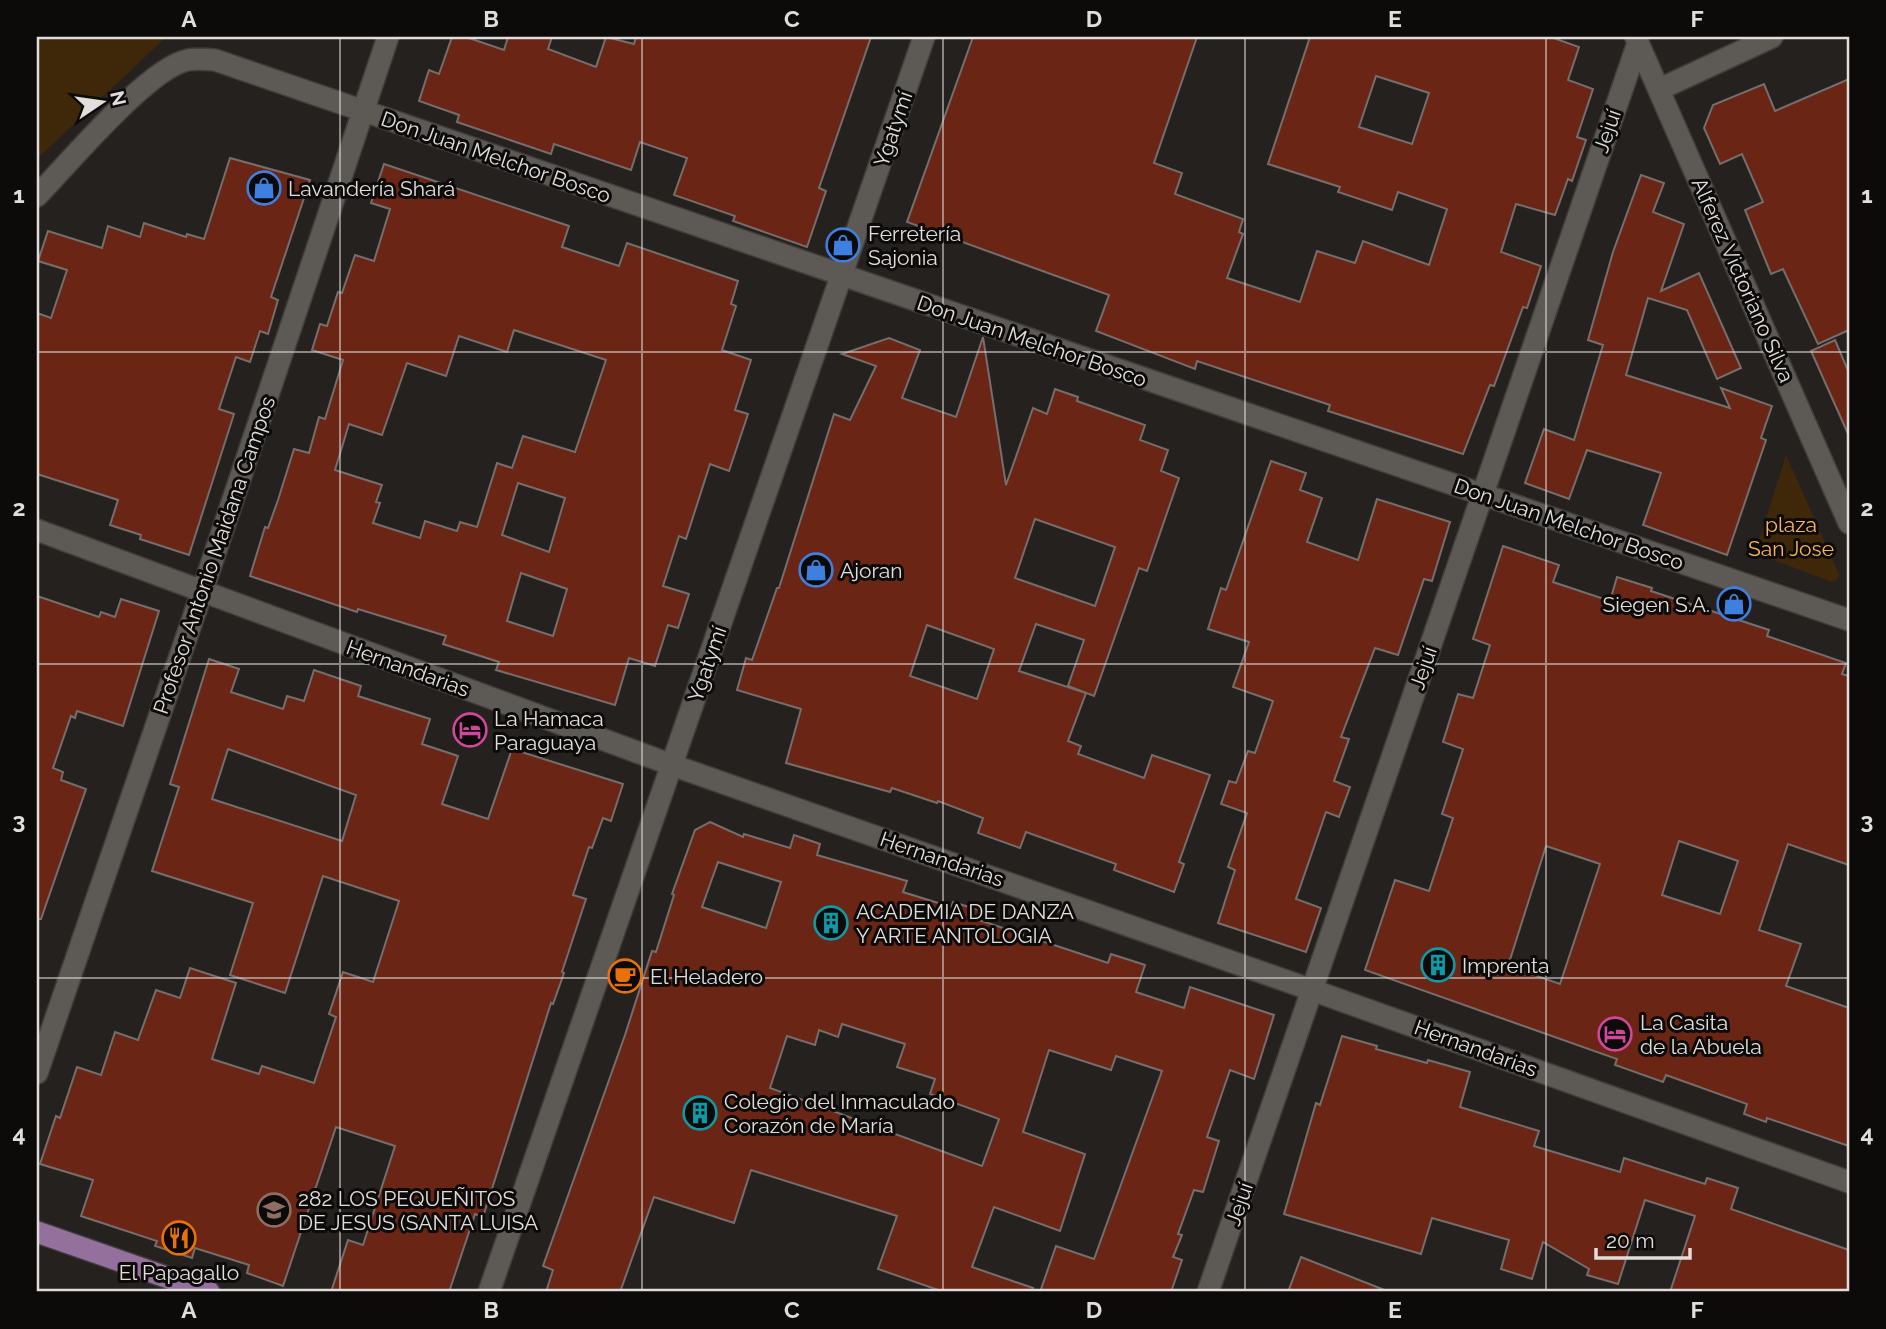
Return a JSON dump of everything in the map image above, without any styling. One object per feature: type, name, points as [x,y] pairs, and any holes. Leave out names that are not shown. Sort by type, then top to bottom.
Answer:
[{"type":"main road","points":[[37,1232],[209,1292]]},
{"type":"street","name":"Profesor Antonio Maidana Campos","points":[[37,1073],[388,37]]},
{"type":"street","name":"Ygatymí","points":[[489,1292],[924,37]]},
{"type":"street","points":[[1660,89],[1772,37]]},
{"type":"street","name":"Alferez Victoriano Silva","points":[[1631,39],[1660,89],[1849,523]]},
{"type":"street","name":"Jejuí","points":[[1208,1292],[1482,495],[1631,39]]},
{"type":"street","name":"Don Juan Melchor Bosco","points":[[37,196],[148,81],[172,66],[188,60],[215,60],[1849,620]]},
{"type":"street","name":"Hernandarias","points":[[37,530],[672,765],[1849,1182]]},
{"type":"green space","points":[[37,37],[166,37],[37,159]]},
{"type":"green space","name":"plaza San Jose","points":[[1786,455],[1839,574],[1838,579],[1832,582],[1755,553]]},
{"type":"building","points":[[452,37],[466,37],[504,50],[508,37],[552,37],[548,49],[596,67],[606,37],[634,44],[636,37],[871,37],[819,188],[826,191],[807,247],[733,221],[735,216],[674,195],[687,158],[640,142],[631,170],[554,144],[551,154],[457,122],[459,115],[419,101],[429,70],[439,74]]},
{"type":"building","points":[[973,37],[1197,37],[1154,163],[1182,173],[1175,194],[1243,219],[1239,232],[1243,234],[1227,278],[1300,302],[1317,251],[1355,263],[1363,241],[1429,265],[1447,209],[1398,192],[1392,210],[1338,192],[1340,187],[1268,164],[1310,37],[1551,37],[1579,47],[1568,80],[1593,89],[1577,137],[1586,140],[1572,181],[1568,179],[1555,215],[1516,204],[1501,252],[1541,266],[1527,308],[1523,307],[1494,386],[1490,385],[1463,454],[1328,411],[1330,405],[1197,361],[1195,369],[1096,331],[1109,295],[907,222]],"holes":[[[1376,76],[1429,93],[1412,144],[1359,127]]]},
{"type":"building","points":[[1849,79],[1849,330],[1818,344],[1783,269],[1771,274],[1745,210],[1763,202],[1742,154],[1720,164],[1704,128],[1713,105],[1764,84],[1775,111]]},
{"type":"building","points":[[230,158],[310,180],[271,297],[278,300],[268,334],[260,331],[250,362],[236,357],[219,409],[234,414],[189,555],[140,539],[141,535],[110,525],[118,500],[37,474],[37,313],[51,318],[67,270],[38,261],[48,231],[102,248],[108,226],[140,237],[144,223],[186,237],[187,234],[204,239]]},
{"type":"building","points":[[384,164],[569,226],[562,247],[619,266],[627,243],[738,281],[731,304],[736,306],[722,350],[751,360],[735,410],[748,414],[729,471],[710,464],[686,539],[679,536],[663,586],[689,594],[678,628],[668,625],[655,666],[629,658],[615,705],[496,670],[499,662],[443,644],[446,636],[358,609],[357,612],[250,576],[294,449],[309,453],[319,417],[325,419],[343,360],[312,350],[320,324],[327,326],[338,292],[342,293],[355,255],[374,261],[390,209],[371,203]],"holes":[[[514,330],[606,360],[575,452],[523,436],[512,468],[497,463],[477,527],[460,522],[457,531],[425,521],[420,538],[373,523],[380,503],[376,502],[382,485],[335,470],[349,424],[382,435],[407,363],[446,376],[459,336],[507,352]],[[518,483],[565,498],[549,552],[502,535]],[[521,573],[567,589],[553,636],[507,621]]]},
{"type":"building","points":[[1641,175],[1664,183],[1653,212],[1684,224],[1661,291],[1699,273],[1741,368],[1717,379],[1687,310],[1648,298],[1626,375],[1730,408],[1721,388],[1772,406],[1761,438],[1766,440],[1727,555],[1643,525],[1661,473],[1587,450],[1569,499],[1525,483],[1544,429],[1574,440],[1603,345],[1588,340],[1613,252]]},
{"type":"building","points":[[983,337],[1006,485],[1033,408],[1047,414],[1055,389],[1078,397],[1077,401],[1145,425],[1140,440],[1168,450],[1161,471],[1179,478],[1147,571],[1139,568],[1094,696],[1068,686],[1084,640],[1036,624],[1019,671],[1086,693],[1068,741],[1081,746],[1078,754],[1144,778],[1152,755],[1210,775],[1179,862],[1184,864],[1174,892],[1114,870],[1116,864],[1026,832],[1020,848],[978,833],[983,818],[938,801],[937,803],[892,788],[890,792],[786,763],[801,709],[737,690],[746,658],[752,660],[779,588],[834,414],[850,420],[876,366],[842,354],[889,338],[920,350],[902,398],[956,417]],"holes":[[[1035,519],[1115,547],[1095,606],[1015,578]],[[927,625],[994,649],[977,699],[910,676]]]},
{"type":"building","points":[[1835,340],[1849,373],[1849,436],[1811,351]]},
{"type":"building","points":[[1271,461],[1306,473],[1300,490],[1322,498],[1307,542],[1358,560],[1377,499],[1450,522],[1432,581],[1424,579],[1398,655],[1375,648],[1341,737],[1349,739],[1334,781],[1350,787],[1339,817],[1326,812],[1296,899],[1321,908],[1306,952],[1218,923],[1235,870],[1228,867],[1247,813],[1221,804],[1229,781],[1236,783],[1248,751],[1255,753],[1273,701],[1233,687],[1249,642],[1208,629],[1221,588],[1226,590]]},
{"type":"building","points":[[1503,546],[1559,565],[1553,582],[1610,601],[1617,577],[1769,630],[1767,636],[1846,663],[1842,674],[1849,676],[1849,865],[1788,844],[1759,930],[1801,944],[1786,986],[1849,1008],[1849,1146],[1767,1118],[1766,1122],[1744,1114],[1747,1104],[1666,1075],[1663,1082],[1615,1065],[1617,1059],[1365,970],[1395,880],[1429,891],[1453,818],[1442,814],[1463,749],[1443,742],[1458,694],[1473,698],[1490,645],[1473,639]],"holes":[[[1679,841],[1738,861],[1720,914],[1662,895]],[[1546,846],[1600,864],[1560,984],[1508,966]]]},
{"type":"building","points":[[37,596],[99,617],[101,612],[115,617],[121,599],[159,611],[123,726],[77,711],[75,718],[71,716],[53,768],[63,772],[61,780],[86,789],[41,919],[37,919]]},
{"type":"building","points":[[209,659],[239,669],[231,692],[283,709],[287,696],[304,701],[314,670],[361,686],[358,696],[430,719],[422,744],[458,756],[442,804],[488,819],[512,749],[623,784],[611,821],[603,818],[592,848],[589,847],[573,895],[586,899],[562,972],[564,973],[553,1004],[551,1003],[483,1217],[475,1214],[449,1292],[331,1292],[348,1240],[363,1245],[395,1146],[336,1127],[283,1286],[247,1273],[249,1265],[195,1248],[192,1258],[155,1246],[157,1241],[81,1216],[93,1180],[40,1164],[56,1116],[60,1118],[77,1067],[101,1075],[115,1032],[138,1040],[156,990],[180,998],[190,968],[236,983],[212,1059],[259,1074],[262,1066],[314,1083],[336,1017],[329,1014],[343,972],[373,982],[399,901],[323,876],[285,993],[230,975],[253,903],[152,871],[179,787],[170,784]],"holes":[[[228,749],[356,795],[342,841],[212,799]]]},
{"type":"building","points":[[710,822],[743,837],[744,834],[790,848],[794,835],[820,844],[817,855],[907,881],[903,892],[951,907],[953,902],[982,911],[979,920],[1108,963],[1111,954],[1145,965],[1136,992],[1184,1008],[1190,987],[1274,1015],[1254,1079],[1230,1070],[1207,1137],[1219,1141],[1203,1192],[1194,1190],[1178,1234],[1182,1235],[1173,1257],[1182,1260],[1171,1292],[1040,1292],[1056,1246],[1094,1259],[1162,1071],[1116,1056],[1111,1070],[1049,1050],[1023,1132],[1085,1154],[1060,1231],[994,1207],[972,1267],[1033,1288],[1032,1292],[944,1292],[878,1269],[897,1216],[751,1170],[734,1223],[654,1197],[620,1292],[546,1292],[553,1270],[543,1266],[652,951],[656,952],[674,895],[672,894],[695,830]],"holes":[[[718,862],[781,882],[766,928],[702,907]],[[842,1024],[905,1044],[897,1067],[935,1079],[930,1094],[999,1119],[982,1166],[770,1088],[787,1036],[815,1045],[819,1030],[838,1037]]]},
{"type":"building","points":[[1342,1036],[1377,1046],[1376,1049],[1470,1072],[1460,1107],[1539,1131],[1534,1146],[1620,1172],[1624,1158],[1705,1184],[1707,1178],[1738,1188],[1731,1209],[1849,1250],[1849,1292],[1670,1292],[1695,1216],[1645,1200],[1618,1284],[1587,1275],[1589,1269],[1543,1242],[1532,1279],[1501,1269],[1509,1240],[1432,1218],[1421,1254],[1284,1214],[1316,1103],[1320,1105]]},
{"type":"building","points":[[1301,1257],[1387,1291],[1387,1292],[1288,1292]]},
{"type":"place","name":"Lavandería Shará","points":[[264,188]]},
{"type":"place","name":"Ferretería Sajonia","points":[[843,245]]},
{"type":"place","name":"Ajoran","points":[[816,570]]},
{"type":"place","name":"Siegen S.A.","points":[[1734,604]]},
{"type":"place","name":"La Hamaca Paraguaya","points":[[470,730]]},
{"type":"place","name":"ACADEMIA DE DANZA Y ARTE ANTOLOGIA","points":[[831,923]]},
{"type":"place","name":"Imprenta","points":[[1438,965]]},
{"type":"place","name":"El Heladero","points":[[625,976]]},
{"type":"place","name":"La Casita de la Abuela","points":[[1615,1034]]},
{"type":"place","name":"Colegio del Inmaculado Corazón de María","points":[[700,1113]]},
{"type":"place","name":"282 LOS PEQUEÑITOS DE JESUS (SANTA LUISA","points":[[274,1210]]},
{"type":"place","name":"El Papagallo","points":[[179,1238]]}]
